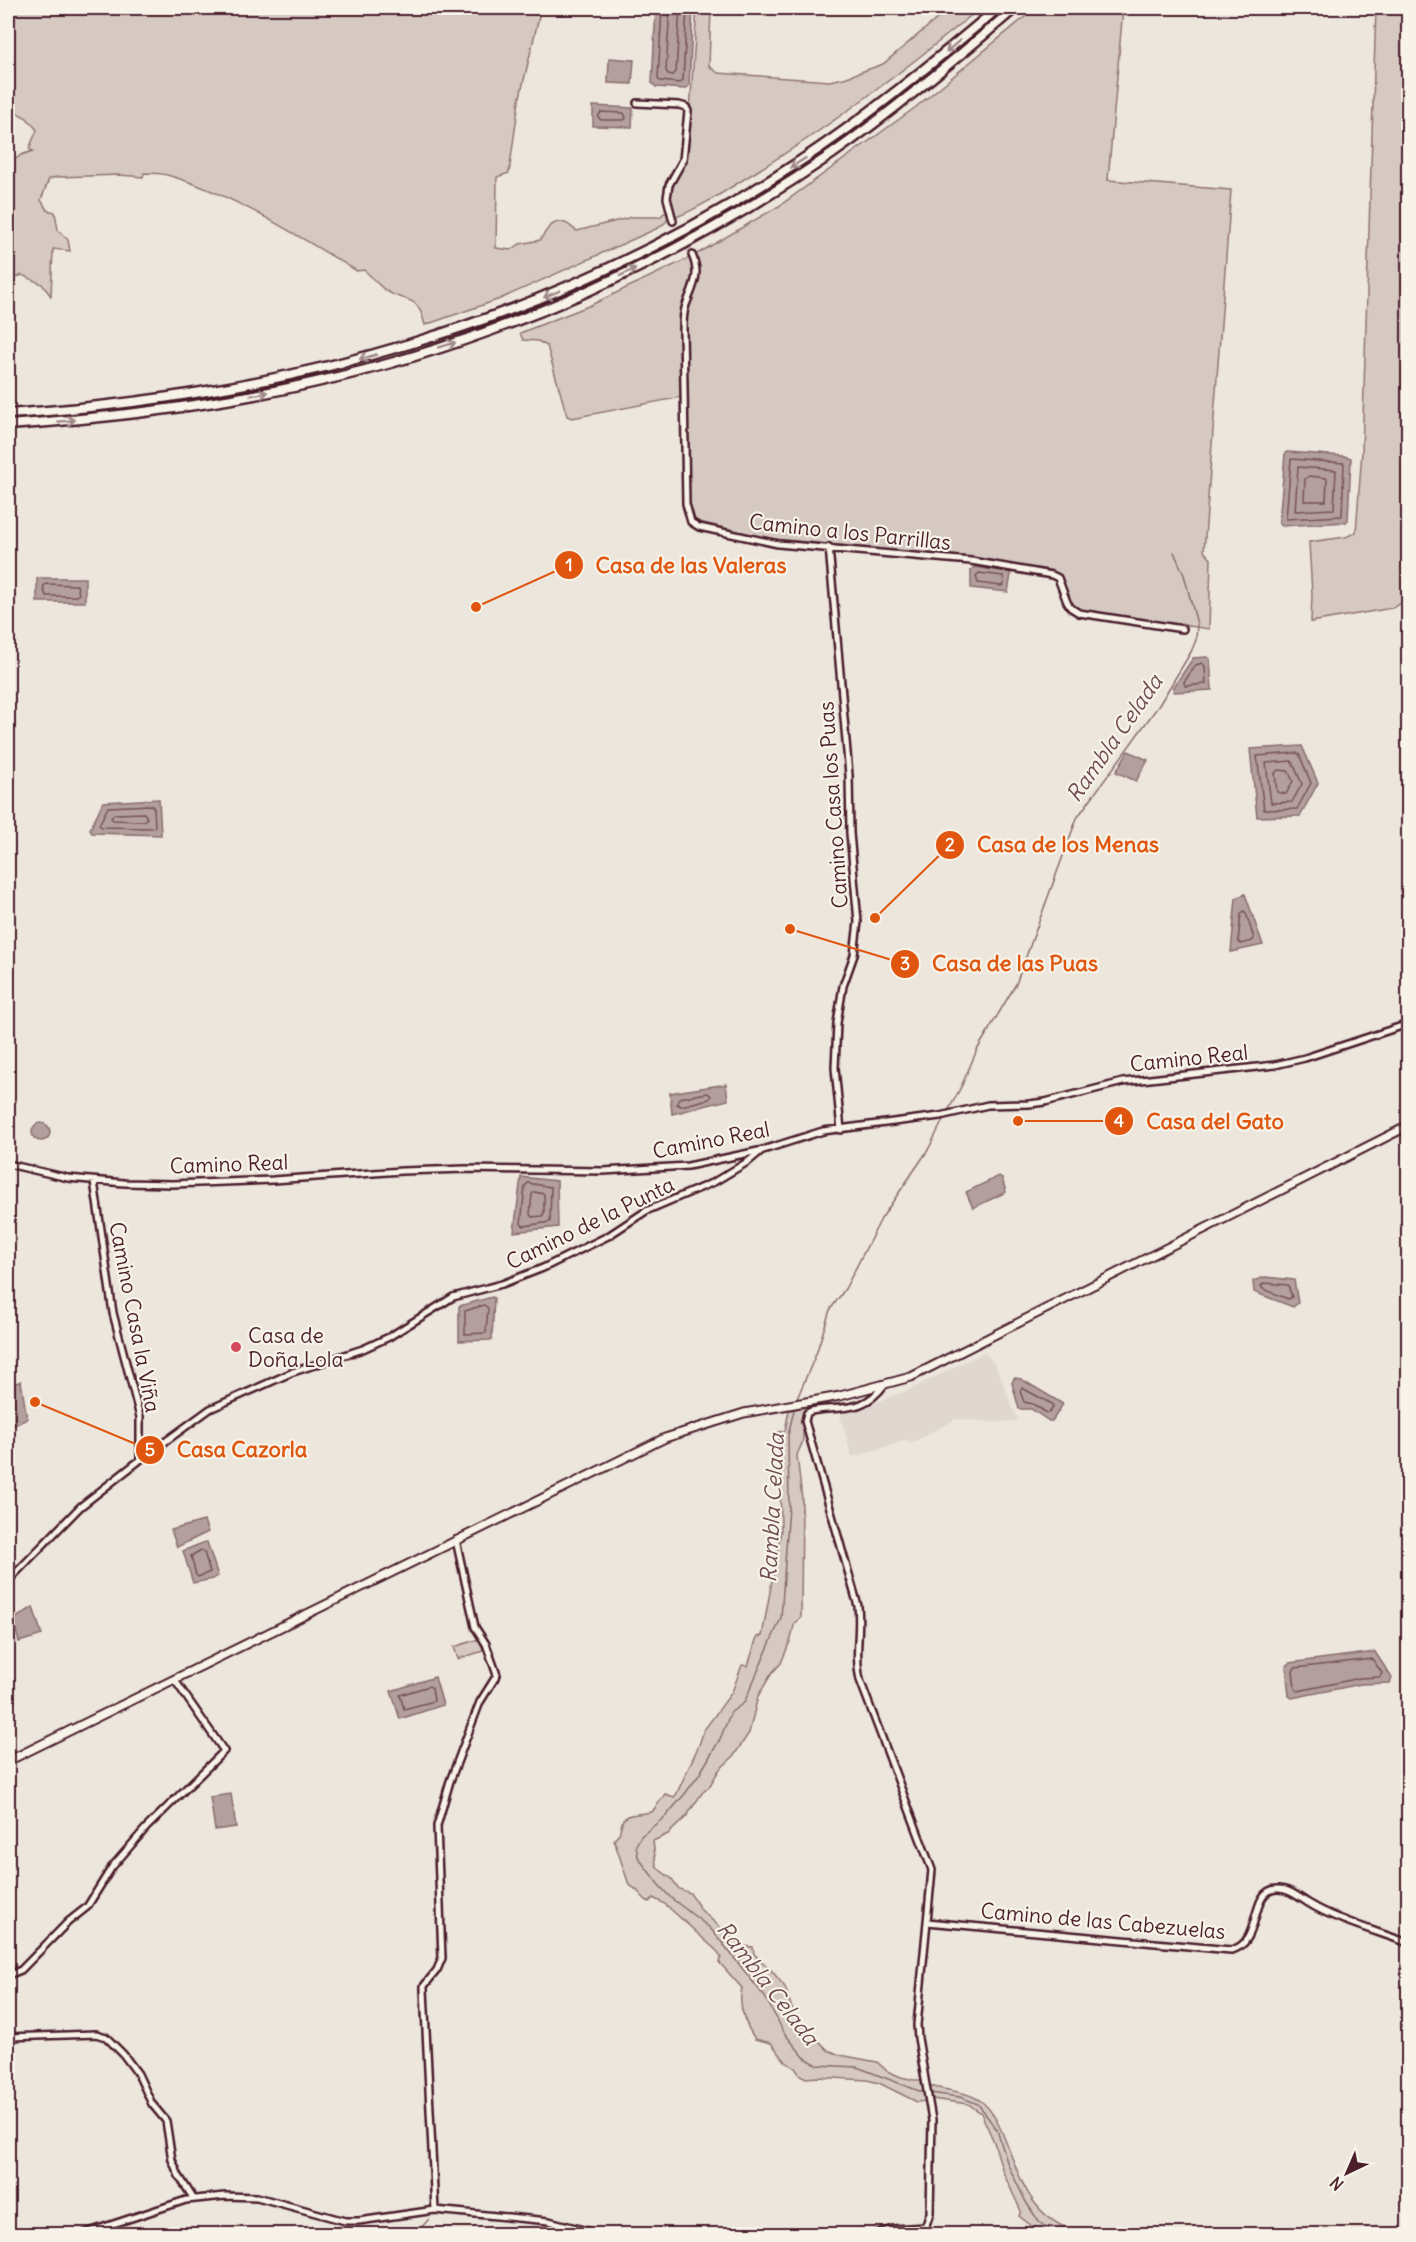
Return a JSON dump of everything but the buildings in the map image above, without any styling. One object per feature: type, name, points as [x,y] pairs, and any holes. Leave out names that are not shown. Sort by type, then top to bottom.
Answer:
[{"type":"highway","points":[[8,414],[148,401],[289,377],[359,360],[446,334],[531,302],[675,236],[780,175],[879,105],[998,8]]},
{"type":"highway","points":[[8,425],[130,415],[183,408],[315,383],[457,342],[538,312],[652,260],[715,227],[780,188],[884,116],[944,69],[1015,8]]},
{"type":"main road","points":[[8,1761],[665,1438],[744,1413],[807,1402],[911,1377],[1408,1126]]},
{"type":"street","points":[[637,103],[680,105],[686,107],[688,111],[683,160],[669,185],[667,198],[673,220]]},
{"type":"street","name":"Camino a los Parrillas","points":[[692,255],[697,273],[696,283],[684,314],[683,329],[686,504],[688,518],[699,527],[778,544],[971,561],[1052,575],[1059,578],[1071,608],[1079,613],[1182,629]]},
{"type":"street","name":"Camino Casa los Puas","points":[[829,547],[849,775],[850,833],[858,922],[854,955],[843,986],[836,1032],[835,1068],[841,1130]]},
{"type":"street","name":"Camino Real","points":[[8,1164],[51,1176],[94,1181],[173,1184],[431,1170],[648,1169],[688,1166],[763,1150],[823,1131],[940,1116],[988,1105],[1045,1102],[1123,1082],[1275,1065],[1305,1058],[1408,1024]]},
{"type":"street","name":"Camino de la Punta","points":[[8,1581],[80,1507],[210,1409],[293,1372],[363,1350],[389,1337],[453,1297],[502,1284],[543,1268],[608,1236],[646,1211],[714,1182],[763,1150]]},
{"type":"street","name":"Camino Casa la Viña","points":[[94,1181],[113,1313],[140,1416],[140,1460]]},
{"type":"street","points":[[885,1384],[877,1395],[867,1402],[839,1410],[811,1411],[807,1413],[805,1421],[858,1606],[860,1623],[856,1665],[860,1680],[932,1870],[917,2025],[932,2120],[930,2213],[923,2235]]},
{"type":"street","points":[[435,2210],[424,1986],[441,1964],[442,1958],[436,1826],[450,1781],[480,1702],[497,1675],[486,1644],[475,1627],[456,1540]]},
{"type":"street","points":[[8,1976],[21,1970],[68,1922],[87,1907],[112,1867],[146,1828],[224,1751],[174,1679]]},
{"type":"street","name":"Camino de las Cabezuelas","points":[[927,1922],[1231,1950],[1244,1945],[1264,1896],[1271,1890],[1278,1889],[1285,1890],[1318,1909],[1408,1943]]},
{"type":"street","points":[[8,2037],[96,2034],[109,2039],[134,2069],[152,2104],[166,2121],[172,2160],[193,2198]]},
{"type":"street","points":[[83,2235],[193,2198],[225,2196],[257,2197],[345,2221],[435,2210],[549,2222],[599,2235]]},
{"type":"street","points":[[876,2235],[892,2229],[926,2227]]},
{"type":"shaded area","points":[[8,8],[541,8],[519,101],[509,173],[497,177],[496,248],[511,250],[520,244],[540,240],[550,226],[557,222],[566,224],[577,231],[632,217],[660,217],[664,213],[667,213],[667,220],[658,228],[500,299],[425,325],[422,314],[414,303],[385,290],[364,270],[357,271],[289,230],[216,193],[167,175],[153,173],[144,173],[143,177],[120,175],[57,177],[49,179],[41,200],[47,210],[55,212],[58,230],[68,240],[70,251],[53,249],[51,296],[42,284],[22,275],[15,278],[8,275],[8,165],[21,155],[33,151],[29,149],[37,130],[27,118],[8,108]]},
{"type":"shaded area","points":[[697,8],[711,8],[709,66],[718,73],[829,81],[883,64],[950,8],[980,8],[898,74],[813,135],[716,197],[674,218],[670,190],[687,155]]},
{"type":"shaded area","points":[[1036,8],[1123,8],[1108,180],[1231,190],[1204,551],[1211,559],[1209,629],[1080,610],[1075,608],[1069,600],[1060,575],[1051,571],[931,554],[766,538],[699,522],[692,517],[686,317],[698,280],[699,272],[695,255],[779,206],[916,107]]},
{"type":"shaded area","points":[[1376,8],[1408,8],[1408,600],[1392,608],[1311,622],[1309,542],[1346,537],[1356,532],[1362,451]]},
{"type":"shaded area","points":[[691,257],[696,275],[684,306],[682,397],[572,418],[567,416],[547,346],[538,341],[523,340],[520,333],[591,305]]},
{"type":"shaded area","points":[[984,1352],[995,1364],[1018,1421],[956,1419],[910,1444],[908,1440],[852,1457],[840,1415],[907,1391]]},
{"type":"shaded area","points":[[808,1406],[803,1419],[806,1431],[803,1433],[803,1441],[797,1455],[802,1499],[801,1617],[794,1625],[781,1663],[758,1696],[749,1733],[733,1757],[719,1770],[686,1817],[668,1834],[653,1841],[656,1865],[672,1879],[679,1889],[690,1893],[701,1910],[741,1946],[753,1947],[754,1954],[785,1987],[792,2009],[801,2023],[828,2050],[840,2055],[877,2062],[887,2071],[901,2077],[923,2080],[928,2101],[917,2102],[879,2083],[867,2080],[806,2078],[786,2062],[771,2043],[755,2039],[743,2014],[742,1988],[719,1962],[721,1957],[718,1952],[665,1904],[653,1898],[649,1902],[629,1885],[614,1840],[619,1834],[623,1819],[630,1815],[652,1812],[665,1794],[674,1797],[676,1795],[704,1730],[732,1692],[742,1665],[748,1666],[757,1637],[762,1636],[781,1531],[779,1432],[785,1431],[789,1410]]},
{"type":"shaded area","points":[[479,1639],[483,1651],[458,1659],[454,1647]]},
{"type":"shaded area","points":[[930,2086],[970,2096],[982,2102],[998,2123],[1031,2198],[1052,2220],[1084,2234],[1042,2234],[1019,2216],[1021,2211],[1003,2172],[994,2142],[981,2113],[968,2104],[932,2099]]},
{"type":"water","points":[[656,8],[693,8],[689,86],[685,89],[656,87],[652,83]]},
{"type":"water","points":[[609,58],[634,60],[632,84],[608,83]]},
{"type":"water","points":[[593,106],[633,108],[632,127],[593,126]]},
{"type":"water","points":[[1287,452],[1351,458],[1348,520],[1346,522],[1282,526],[1279,523]]},
{"type":"water","points":[[974,567],[1009,572],[1011,575],[1008,592],[971,588],[971,570]]},
{"type":"water","points":[[37,578],[85,578],[85,602],[37,602]]},
{"type":"water","points":[[1207,657],[1210,659],[1212,690],[1174,692],[1173,688],[1193,658]]},
{"type":"water","points":[[1302,746],[1318,783],[1300,816],[1257,817],[1250,749]]},
{"type":"water","points":[[1128,751],[1148,760],[1136,781],[1116,772]]},
{"type":"water","points":[[159,799],[161,835],[92,833],[90,829],[103,802]]},
{"type":"water","points":[[1245,894],[1263,945],[1231,952],[1236,898]]},
{"type":"water","points":[[726,1084],[728,1100],[672,1114],[670,1093]]},
{"type":"water","points":[[41,1123],[47,1126],[50,1132],[47,1138],[41,1141],[35,1138],[32,1132],[35,1126]]},
{"type":"water","points":[[999,1176],[1002,1178],[1006,1192],[973,1208],[966,1192]]},
{"type":"water","points":[[521,1177],[557,1181],[558,1227],[514,1232]]},
{"type":"water","points":[[1265,1277],[1294,1280],[1298,1303],[1293,1307],[1254,1292],[1253,1281]]},
{"type":"water","points":[[494,1298],[492,1339],[459,1341],[459,1306]]},
{"type":"water","points":[[1014,1378],[1021,1379],[1063,1404],[1052,1421],[1031,1409],[1019,1409],[1012,1383]]},
{"type":"water","points":[[21,1381],[27,1419],[8,1428],[8,1386]]},
{"type":"water","points":[[204,1521],[208,1532],[177,1547],[171,1530]]},
{"type":"water","points":[[207,1542],[218,1576],[193,1583],[183,1551]]},
{"type":"water","points":[[33,1607],[42,1635],[19,1642],[13,1620]]},
{"type":"water","points":[[1375,1652],[1392,1678],[1390,1683],[1361,1684],[1292,1698],[1289,1696],[1286,1666],[1289,1663]]},
{"type":"water","points":[[435,1677],[443,1705],[400,1719],[391,1691]]},
{"type":"water","points":[[231,1794],[236,1827],[215,1830],[210,1797]]},
{"type":"waterway","name":"Rambla Celada","points":[[948,1111],[977,1050],[1016,984],[1077,818],[1159,705],[1196,640],[1197,624],[1184,575],[1174,552]]},
{"type":"waterway","name":"Rambla Celada","points":[[796,1401],[816,1354],[830,1310],[845,1289],[881,1219],[928,1150],[944,1118]]},
{"type":"waterway","name":"Rambla Celada","points":[[795,1406],[788,1435],[789,1507],[781,1618],[744,1703],[731,1712],[720,1739],[699,1775],[684,1795],[666,1816],[641,1836],[636,1845],[638,1857],[671,1898],[710,1928],[720,1940],[765,1997],[785,2034],[804,2057],[817,2065],[857,2067],[922,2092],[960,2097],[978,2104],[997,2130],[1008,2165],[1026,2202],[1039,2222],[1056,2234]]},
{"type":"waterway","points":[[415,2234],[429,2219]]},
{"type":"tunnel","points":[[673,221],[692,255]]},
{"type":"place","name":"Casa de las Valeras","points":[[476,607]]},
{"type":"place","name":"Casa de los Menas","points":[[875,918]]},
{"type":"place","name":"Casa de las Puas","points":[[790,929]]},
{"type":"place","name":"Casa del Gato","points":[[1018,1121]]},
{"type":"place","name":"Casa de Doña Lola","points":[[236,1347]]},
{"type":"place","name":"Casa Cazorla","points":[[35,1402]]}]
